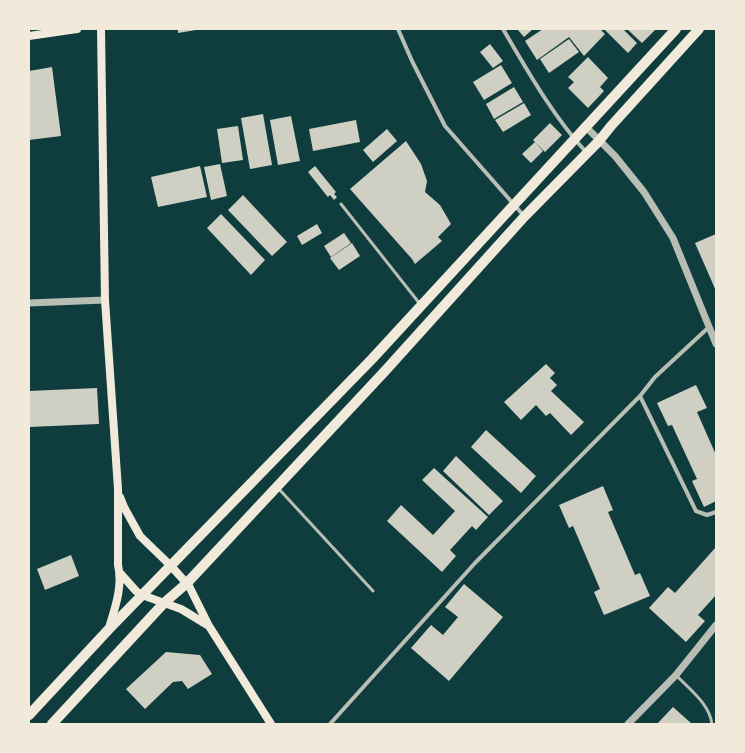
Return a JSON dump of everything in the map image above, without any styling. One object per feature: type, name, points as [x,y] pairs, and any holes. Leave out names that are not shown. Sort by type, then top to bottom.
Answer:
[{"type":"main road","points":[[29,36],[78,29]]},
{"type":"main road","points":[[102,29],[105,300],[118,489],[118,565],[120,573],[118,597],[109,629]]},
{"type":"main road","points":[[29,716],[109,629],[372,359],[585,126],[676,29]]},
{"type":"main road","points":[[52,724],[164,603],[187,583],[385,371],[524,217],[599,141],[698,29]]},
{"type":"main road","points":[[118,489],[124,507],[140,536],[187,583],[209,626],[271,724]]},
{"type":"main road","points":[[120,573],[136,591],[142,595],[180,609],[209,626]]},
{"type":"street","points":[[398,29],[412,61],[445,126],[524,217]]},
{"type":"street","points":[[503,29],[529,73],[574,138],[587,153]]},
{"type":"street","points":[[585,126],[615,156],[644,192],[673,238],[716,344]]},
{"type":"street","points":[[29,303],[105,300]]},
{"type":"street","points":[[330,724],[474,563],[640,396],[656,378],[709,327]]},
{"type":"street","points":[[640,396],[696,511],[707,515],[716,512]]},
{"type":"street","points":[[628,724],[676,675],[716,625]]},
{"type":"lane","points":[[341,204],[421,305]]},
{"type":"lane","points":[[277,487],[373,591]]},
{"type":"lane","points":[[676,675],[703,702],[711,715],[712,724]]},
{"type":"building","points":[[178,29],[196,29],[196,30],[178,33]]},
{"type":"building","points":[[517,29],[533,29],[524,37]]},
{"type":"building","points":[[543,29],[600,29],[605,34],[584,56],[569,37],[537,60],[525,41]]},
{"type":"building","points":[[604,29],[623,29],[637,43],[628,53]]},
{"type":"building","points":[[627,29],[654,29],[655,30],[642,43]]},
{"type":"building","points":[[569,39],[579,52],[549,73],[540,59]]},
{"type":"building","points":[[490,44],[503,61],[493,68],[480,52]]},
{"type":"building","points":[[588,57],[608,78],[600,87],[604,91],[588,108],[568,88],[574,82],[568,77]]},
{"type":"building","points":[[501,65],[512,83],[484,100],[473,82]]},
{"type":"building","points":[[52,67],[61,136],[29,140],[29,71]]},
{"type":"building","points":[[514,87],[523,102],[494,119],[486,104]]},
{"type":"building","points":[[524,103],[531,115],[503,132],[495,120]]},
{"type":"building","points":[[263,114],[272,165],[250,169],[241,118]]},
{"type":"building","points":[[291,116],[300,161],[278,165],[270,120]]},
{"type":"building","points":[[356,120],[360,142],[313,151],[309,129]]},
{"type":"building","points":[[550,123],[562,135],[545,152],[533,140]]},
{"type":"building","points":[[238,126],[243,160],[222,163],[217,129]]},
{"type":"building","points":[[387,129],[397,141],[373,162],[363,150]]},
{"type":"building","points":[[406,141],[421,164],[427,181],[425,192],[440,205],[451,224],[438,237],[442,241],[415,264],[350,189]]},
{"type":"building","points":[[535,142],[543,151],[531,163],[522,154]]},
{"type":"building","points":[[220,164],[227,196],[211,200],[204,167]]},
{"type":"building","points":[[200,166],[207,197],[158,207],[151,177]]},
{"type":"building","points":[[315,166],[336,192],[334,194],[337,197],[334,200],[330,195],[328,197],[327,196],[308,172]]},
{"type":"building","points":[[243,195],[287,242],[272,256],[228,210]]},
{"type":"building","points":[[221,214],[265,260],[251,275],[207,228]]},
{"type":"building","points":[[317,224],[322,233],[302,245],[297,236]]},
{"type":"building","points":[[344,233],[351,243],[331,257],[324,246]]},
{"type":"building","points":[[716,234],[716,291],[695,243]]},
{"type":"building","points":[[352,243],[360,256],[339,270],[330,258]]},
{"type":"building","points":[[546,364],[555,373],[550,378],[557,385],[551,391],[584,422],[571,435],[550,413],[546,416],[536,405],[521,420],[504,402]]},
{"type":"building","points":[[696,385],[707,408],[697,412],[716,455],[716,501],[704,507],[692,481],[697,479],[672,425],[668,426],[657,403]]},
{"type":"building","points":[[97,388],[99,424],[29,427],[29,391]]},
{"type":"building","points":[[486,430],[536,476],[521,493],[471,447]]},
{"type":"building","points":[[456,456],[503,501],[489,515],[443,471]]},
{"type":"building","points":[[434,468],[488,517],[476,530],[472,526],[450,550],[456,556],[442,572],[387,521],[401,505],[433,535],[455,511],[422,480]]},
{"type":"building","points":[[603,486],[613,510],[608,512],[635,575],[640,573],[650,596],[604,615],[594,592],[600,589],[573,526],[569,528],[559,505]]},
{"type":"building","points":[[716,547],[716,595],[698,615],[705,621],[686,642],[649,608],[668,587],[675,593]]},
{"type":"building","points":[[71,555],[79,576],[45,590],[37,569]]},
{"type":"building","points":[[464,584],[503,617],[449,681],[411,648],[431,625],[443,635],[458,617],[445,607]]},
{"type":"building","points":[[166,652],[200,655],[212,674],[188,689],[182,681],[173,682],[145,709],[126,689]]},
{"type":"building","points":[[673,707],[692,724],[657,724]]}]
